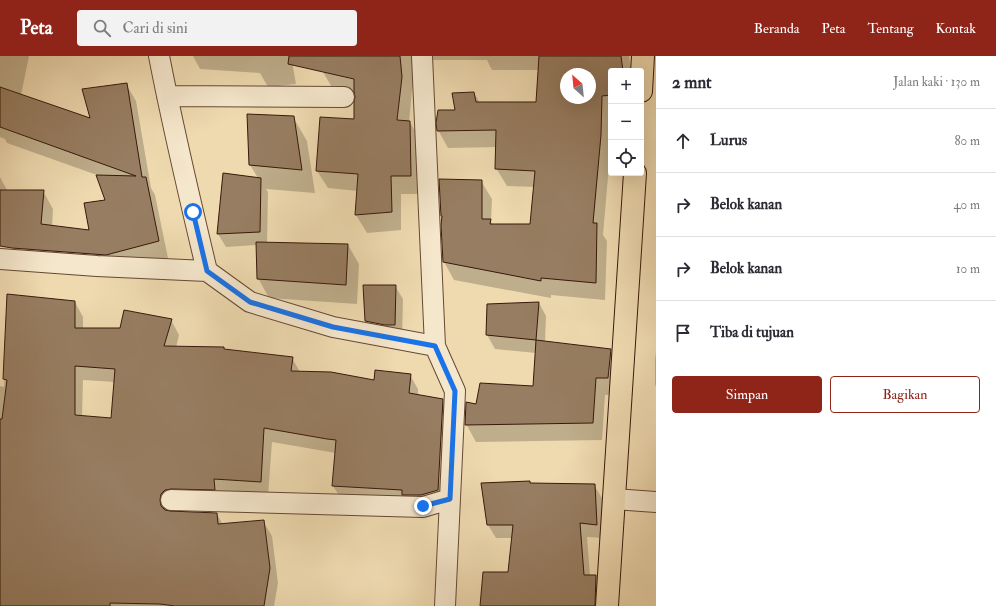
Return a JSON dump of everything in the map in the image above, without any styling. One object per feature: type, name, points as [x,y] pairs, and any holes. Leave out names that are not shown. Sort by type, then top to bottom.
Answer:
[{"type":"highway","points":[[642,68],[643,56]]},
{"type":"highway","points":[[607,606],[636,176]]},
{"type":"street","points":[[159,56],[207,271]]},
{"type":"street","points":[[422,56],[435,346],[455,391],[445,606]]},
{"type":"street","points":[[167,96],[344,97]]},
{"type":"street","points":[[0,259],[97,266],[207,271],[250,302],[333,327],[435,346]]},
{"type":"street","points":[[171,500],[423,506],[450,499]]},
{"type":"street","points":[[614,499],[656,502]]},
{"type":"building","points":[[289,56],[400,56],[402,77],[397,120],[410,121],[411,176],[391,176],[392,212],[355,215],[358,174],[316,171],[320,117],[354,119],[354,79],[288,64]]},
{"type":"building","points":[[539,56],[621,56],[623,68],[608,68],[608,95],[602,96],[601,135],[593,223],[597,223],[596,283],[541,278],[541,281],[443,262],[442,216],[439,179],[482,180],[482,219],[491,219],[490,224],[530,224],[535,171],[495,169],[496,130],[437,131],[436,123],[438,110],[455,110],[452,93],[474,92],[476,102],[536,102]]},
{"type":"building","points":[[127,83],[142,177],[146,177],[159,241],[106,255],[0,246],[0,190],[44,190],[41,224],[89,230],[84,203],[105,200],[96,175],[136,176],[0,127],[0,87],[90,118],[82,89]]},
{"type":"building","points":[[247,114],[294,116],[302,170],[249,165]]},
{"type":"building","points":[[223,173],[261,178],[260,232],[217,234]]},
{"type":"building","points":[[256,242],[348,244],[346,285],[257,279]]},
{"type":"building","points":[[363,285],[396,285],[395,325],[385,325],[365,321]]},
{"type":"building","points":[[7,294],[75,301],[75,328],[120,328],[124,310],[172,319],[164,346],[224,347],[224,349],[293,357],[291,371],[331,372],[374,380],[375,370],[411,374],[409,393],[443,399],[438,490],[421,495],[402,495],[402,490],[332,486],[336,440],[264,428],[261,482],[214,479],[215,490],[165,490],[161,494],[160,500],[161,506],[165,510],[217,513],[218,524],[264,520],[270,568],[264,606],[175,606],[160,604],[110,603],[110,606],[0,606],[0,419],[2,419],[7,380],[3,379]],"holes":[[[75,366],[115,369],[111,418],[75,415]]]},
{"type":"building","points":[[539,302],[536,340],[486,335],[487,304]]},
{"type":"building","points":[[536,340],[611,349],[608,378],[596,378],[593,423],[465,425],[466,402],[476,404],[480,383],[533,386]]},
{"type":"building","points":[[530,481],[530,483],[595,484],[597,525],[580,523],[584,575],[596,575],[595,606],[480,606],[483,572],[508,572],[513,525],[487,525],[481,483]]},
{"type":"route","points":[[193,212],[207,271],[250,302],[333,327],[435,346],[455,391],[450,499],[423,506]]}]
